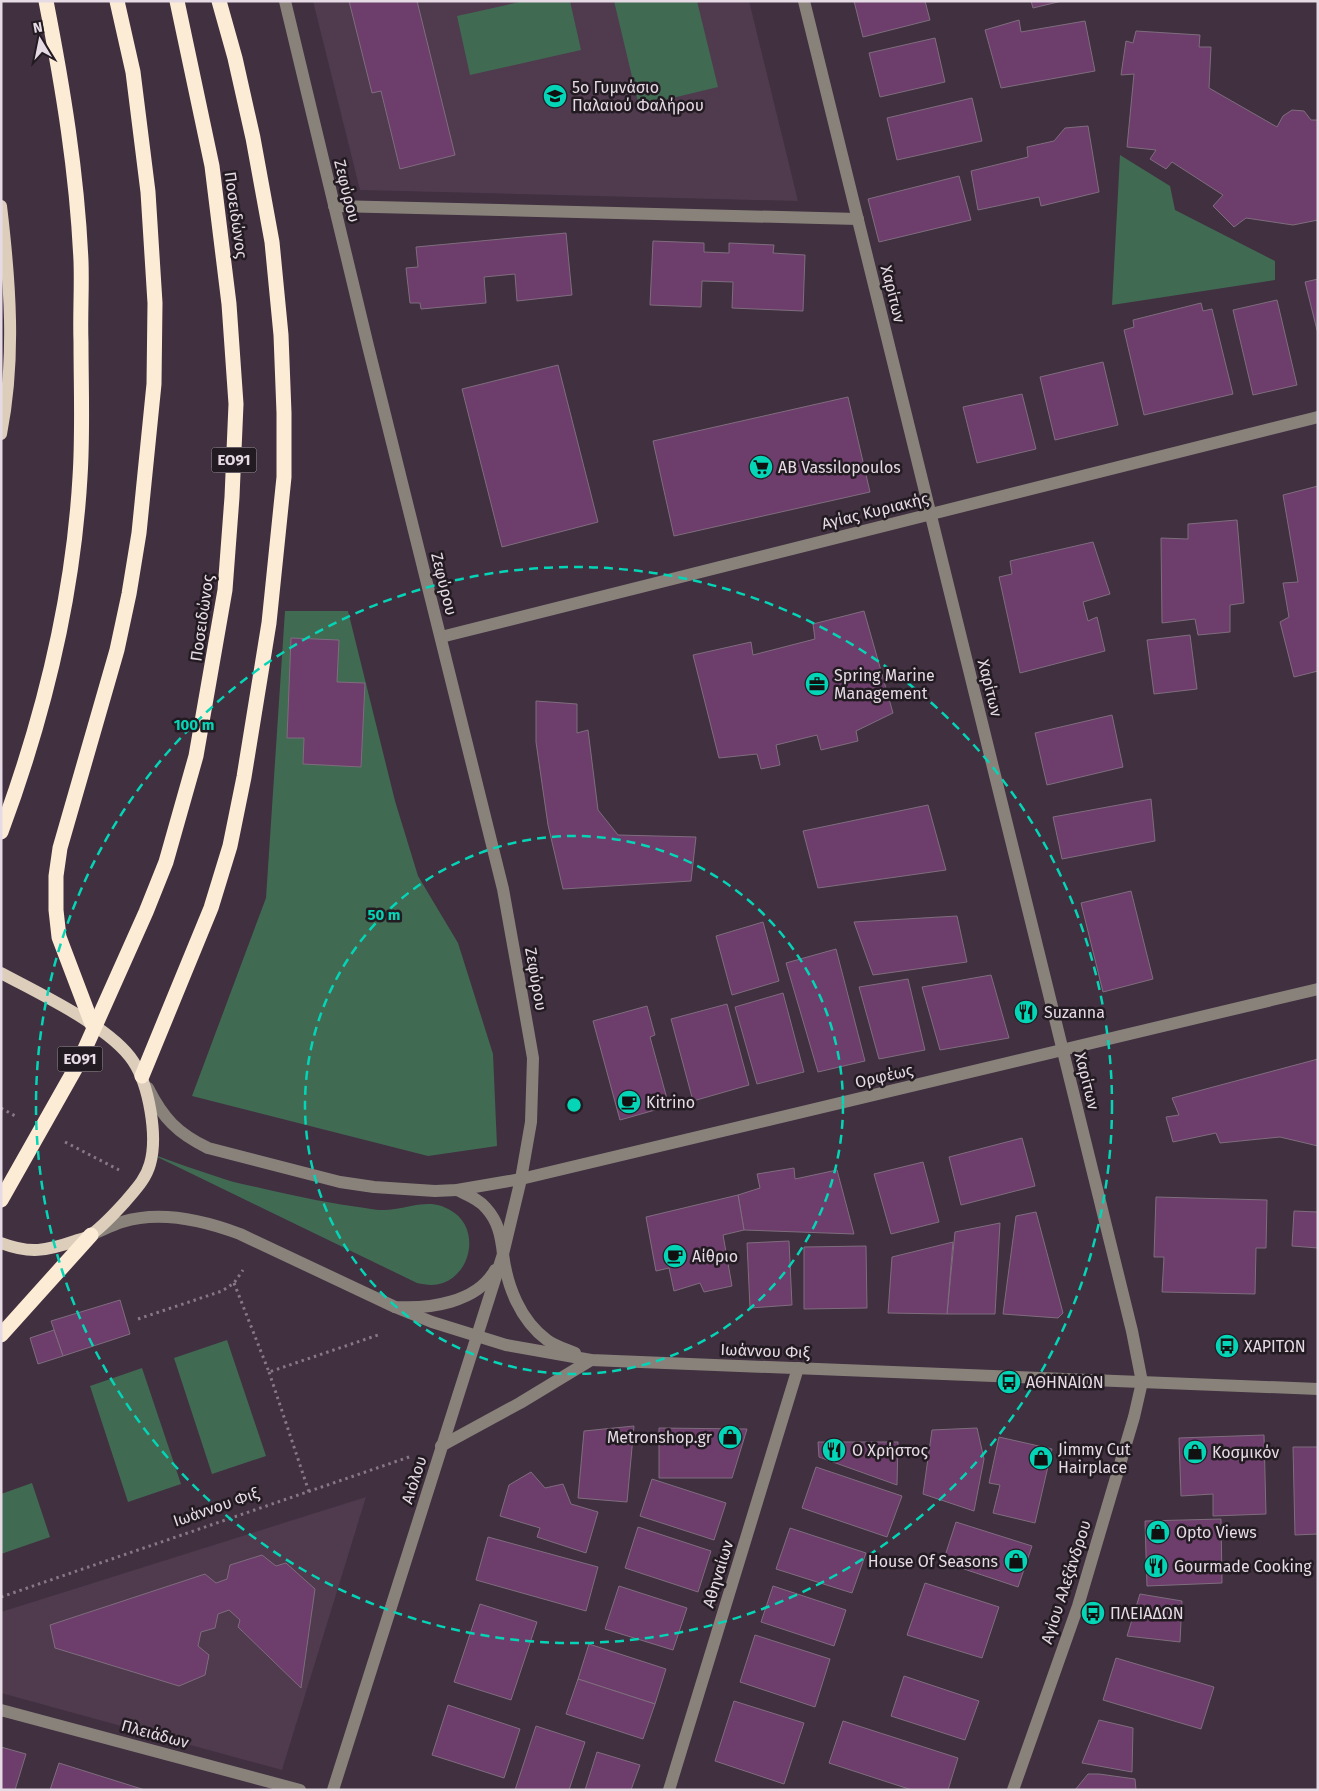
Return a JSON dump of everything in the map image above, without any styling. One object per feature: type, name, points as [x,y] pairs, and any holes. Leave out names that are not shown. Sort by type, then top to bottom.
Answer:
[{"type":"highway","points":[[1,832],[33,736],[54,656],[70,570],[80,478],[82,412],[81,262],[70,129],[46,1]]},
{"type":"highway","points":[[92,1024],[60,937],[56,910],[56,876],[60,848],[117,650],[129,594],[140,533],[154,384],[155,304],[148,192],[133,72],[117,1]]},
{"type":"highway","name":"Ποσειδώνος","points":[[1,1200],[79,1062],[146,912],[166,862],[192,772],[217,643],[225,590],[236,404],[229,304],[218,206],[210,157],[177,1]]},
{"type":"highway","points":[[142,1076],[211,908],[230,846],[244,777],[269,624],[284,477],[281,335],[272,242],[253,138],[235,58],[219,1]]},
{"type":"highway","points":[[1,1335],[91,1236]]},
{"type":"main road","points":[[1,206],[7,255],[10,313],[9,361],[1,434]]},
{"type":"main road","points":[[1,973],[92,1024],[120,1045],[133,1060],[142,1076],[153,1132],[150,1165],[142,1182],[91,1236],[56,1248],[37,1251],[19,1250],[1,1243]]},
{"type":"street","name":"Ζεφύρου","points":[[285,1],[368,346],[503,889],[532,1058],[531,1122],[521,1179]]},
{"type":"street","name":"Χαρίτων","points":[[804,1],[1132,1331],[1142,1382]]},
{"type":"street","points":[[334,206],[858,219]]},
{"type":"street","name":"Αγίας Κυριακής","points":[[441,637],[1318,418]]},
{"type":"street","name":"Ορφέως","points":[[142,1076],[158,1109],[168,1121],[196,1142],[208,1148],[340,1182],[407,1189],[457,1190],[521,1179],[1318,989]]},
{"type":"street","name":"Αιόλου","points":[[333,1790],[503,1254],[521,1179]]},
{"type":"street","points":[[457,1190],[478,1201],[492,1214],[499,1228],[503,1254],[516,1301],[526,1320],[548,1340],[591,1360]]},
{"type":"street","name":"Ιωάννου Φιξ","points":[[91,1236],[122,1222],[142,1218],[182,1218],[221,1227],[240,1234],[395,1307],[477,1337],[506,1346],[591,1360],[1318,1389]]},
{"type":"street","points":[[395,1307],[433,1306],[461,1298],[478,1288],[491,1276],[503,1254]]},
{"type":"street","points":[[441,1446],[520,1404],[591,1360]]},
{"type":"street","name":"Αθηναίων","points":[[668,1790],[798,1368]]},
{"type":"street","name":"Αγίου Αλεξάνδρου","points":[[1013,1790],[1078,1606],[1134,1416],[1142,1382]]},
{"type":"street","name":"Πλειάδων","points":[[1,1710],[300,1790]]},
{"type":"path","points":[[1,1108],[19,1118]]},
{"type":"path","points":[[63,1141],[142,1182]]},
{"type":"path","points":[[138,1319],[222,1290],[234,1283],[242,1270]]},
{"type":"path","points":[[234,1283],[269,1372],[308,1492]]},
{"type":"path","points":[[269,1372],[378,1334]]},
{"type":"path","name":"Ιωάννου Φιξ","points":[[1,1597],[441,1446]]},
{"type":"shaded area","name":"5ο Γυμνάσιο Παλαιού Φαλήρου","points":[[313,1],[749,1],[798,201],[360,190]]},
{"type":"shaded area","points":[[366,1497],[282,1770],[1,1693],[1,1612]]},
{"type":"green space","points":[[524,1],[570,1],[581,50],[470,75],[457,16]]},
{"type":"green space","points":[[614,1],[697,1],[718,87],[639,106]]},
{"type":"green space","points":[[1120,155],[1170,186],[1175,210],[1275,261],[1275,280],[1112,305]]},
{"type":"green space","points":[[285,611],[348,611],[395,801],[418,876],[458,943],[493,1054],[497,1146],[428,1156],[192,1096],[266,898]]},
{"type":"green space","points":[[149,1153],[230,1181],[329,1202],[380,1210],[391,1210],[423,1204],[443,1207],[460,1217],[466,1227],[469,1237],[469,1248],[466,1259],[461,1269],[443,1283],[430,1285],[417,1283]]},
{"type":"green space","points":[[227,1340],[266,1456],[212,1474],[174,1358]]},
{"type":"green space","points":[[142,1368],[181,1484],[128,1502],[90,1386]]},
{"type":"green space","points":[[32,1483],[50,1537],[1,1554],[1,1494]]},
{"type":"building","points":[[349,1],[417,1],[455,155],[400,169],[381,91],[372,93]]},
{"type":"building","points":[[854,1],[925,1],[930,20],[863,37]]},
{"type":"building","points":[[1031,1],[1062,1],[1033,8]]},
{"type":"building","points":[[1019,20],[1021,32],[1085,21],[1095,71],[1001,88],[985,30]]},
{"type":"building","points":[[1136,31],[1200,35],[1199,47],[1211,47],[1209,88],[1277,127],[1283,116],[1292,110],[1304,111],[1311,120],[1318,120],[1318,220],[1293,225],[1246,218],[1234,227],[1213,206],[1223,195],[1172,162],[1166,169],[1150,159],[1156,150],[1127,147],[1134,74],[1121,75],[1126,41],[1133,43]]},
{"type":"building","points":[[935,38],[945,82],[880,97],[869,53]]},
{"type":"building","points":[[972,98],[982,141],[897,160],[887,118]]},
{"type":"building","points":[[1088,126],[1099,192],[1041,206],[1039,197],[978,210],[971,171],[1028,157],[1027,147],[1054,141],[1065,128]]},
{"type":"building","points":[[959,176],[971,220],[879,242],[868,199]]},
{"type":"building","points":[[566,233],[572,295],[517,301],[515,274],[484,277],[486,303],[421,309],[420,303],[410,303],[406,268],[418,267],[416,247]]},
{"type":"building","points":[[653,241],[704,243],[704,252],[729,253],[729,243],[774,245],[773,253],[805,255],[803,311],[732,308],[733,282],[702,281],[701,307],[650,305]]},
{"type":"building","points":[[1318,279],[1318,334],[1305,282]]},
{"type":"building","points":[[1277,300],[1297,385],[1253,395],[1233,310]]},
{"type":"building","points":[[1201,303],[1203,311],[1212,309],[1233,394],[1144,415],[1124,330],[1134,327],[1133,320]]},
{"type":"building","points":[[1103,362],[1118,425],[1055,440],[1040,377]]},
{"type":"building","points":[[558,365],[598,522],[502,547],[462,389]]},
{"type":"building","points":[[1022,394],[1036,449],[977,463],[963,407]]},
{"type":"building","name":"AB Vassilopoulos","points":[[848,397],[870,492],[674,536],[653,441]]},
{"type":"building","points":[[1318,486],[1318,671],[1294,677],[1280,622],[1289,617],[1283,583],[1298,582],[1283,495]]},
{"type":"building","points":[[1237,520],[1244,603],[1230,605],[1230,632],[1198,635],[1195,619],[1162,623],[1161,538],[1188,539],[1188,524]]},
{"type":"building","points":[[1093,542],[1110,594],[1083,602],[1088,621],[1097,617],[1105,651],[1020,673],[999,577],[1012,574],[1010,561]]},
{"type":"building","points":[[864,611],[893,713],[856,731],[858,741],[821,750],[817,735],[776,745],[780,765],[761,769],[757,754],[719,758],[693,655],[751,642],[753,655],[815,639],[813,624]]},
{"type":"building","points":[[1190,635],[1197,689],[1154,694],[1147,640]]},
{"type":"building","points":[[291,638],[339,640],[337,682],[365,683],[361,767],[303,764],[304,738],[287,738]]},
{"type":"building","points":[[536,701],[577,704],[577,733],[588,730],[598,810],[618,835],[696,837],[691,881],[563,889],[548,825],[536,742]]},
{"type":"building","points":[[1112,715],[1123,767],[1047,785],[1035,733]]},
{"type":"building","points":[[1151,799],[1155,841],[1062,859],[1053,817]]},
{"type":"building","points":[[928,805],[946,870],[818,888],[803,831]]},
{"type":"building","points":[[1131,891],[1153,979],[1103,992],[1081,903]]},
{"type":"building","points":[[957,916],[967,962],[873,975],[854,922]]},
{"type":"building","points":[[763,922],[779,981],[732,995],[716,936]]},
{"type":"building","points":[[836,949],[865,1061],[818,1072],[786,963]]},
{"type":"building","points":[[991,975],[1009,1038],[940,1050],[922,987]]},
{"type":"building","points":[[908,979],[925,1050],[879,1059],[859,987]]},
{"type":"building","points":[[783,993],[804,1072],[757,1084],[735,1007]]},
{"type":"building","points":[[727,1004],[749,1085],[693,1101],[671,1019]]},
{"type":"building","points":[[647,1006],[655,1035],[650,1037],[669,1106],[620,1120],[593,1021]]},
{"type":"building","points":[[1318,1059],[1318,1146],[1280,1137],[1220,1143],[1216,1133],[1173,1142],[1166,1117],[1179,1115],[1172,1098]]},
{"type":"building","points":[[1022,1138],[1035,1186],[961,1205],[949,1157]]},
{"type":"building","points":[[923,1162],[939,1222],[891,1234],[874,1174]]},
{"type":"building","points":[[794,1168],[795,1179],[837,1170],[854,1234],[744,1230],[738,1195],[760,1188],[757,1174]]},
{"type":"building","points":[[738,1195],[744,1230],[723,1235],[732,1286],[704,1292],[700,1283],[674,1291],[669,1268],[656,1271],[646,1217]]},
{"type":"building","points":[[1156,1197],[1267,1200],[1266,1248],[1256,1248],[1255,1294],[1162,1292],[1164,1257],[1154,1257]]},
{"type":"building","points":[[1294,1211],[1318,1212],[1318,1248],[1292,1246]]},
{"type":"building","points":[[1036,1212],[1063,1313],[1058,1318],[1003,1314],[1016,1216]]},
{"type":"building","points":[[1000,1223],[995,1314],[947,1314],[955,1232]]},
{"type":"building","points":[[789,1241],[792,1305],[750,1308],[747,1243]]},
{"type":"building","points":[[953,1242],[947,1314],[888,1313],[892,1257]]},
{"type":"building","points":[[866,1246],[867,1308],[804,1309],[804,1247]]},
{"type":"building","points":[[120,1300],[130,1334],[63,1356],[51,1321]]},
{"type":"building","points":[[54,1330],[63,1356],[38,1364],[30,1338]]},
{"type":"building","points":[[634,1426],[627,1502],[578,1498],[584,1431]]},
{"type":"building","points":[[659,1428],[747,1429],[732,1478],[659,1478]]},
{"type":"building","points":[[977,1428],[984,1459],[974,1511],[923,1494],[932,1430]]},
{"type":"building","points":[[1264,1435],[1266,1514],[1213,1516],[1213,1494],[1181,1496],[1179,1438]]},
{"type":"building","points":[[999,1437],[1052,1449],[1035,1523],[993,1513],[1000,1485],[989,1483]]},
{"type":"building","points":[[818,1442],[898,1442],[897,1485],[819,1457]]},
{"type":"building","points":[[1293,1447],[1318,1447],[1318,1534],[1295,1535]]},
{"type":"building","points":[[816,1467],[902,1496],[887,1537],[802,1508]]},
{"type":"building","points":[[531,1472],[545,1488],[563,1484],[571,1504],[598,1512],[586,1553],[537,1537],[540,1528],[500,1516],[509,1485]]},
{"type":"building","points":[[652,1479],[726,1503],[714,1540],[640,1516]]},
{"type":"building","points":[[1221,1519],[1222,1583],[1147,1586],[1145,1521]]},
{"type":"building","points":[[956,1522],[1032,1546],[1018,1587],[943,1562]]},
{"type":"building","points":[[638,1527],[711,1551],[698,1592],[625,1568]]},
{"type":"building","points":[[790,1528],[866,1553],[852,1593],[776,1569]]},
{"type":"building","points":[[488,1537],[598,1567],[586,1611],[476,1580]]},
{"type":"building","points":[[262,1555],[276,1566],[286,1563],[315,1589],[301,1688],[238,1627],[240,1620],[229,1610],[218,1614],[215,1628],[201,1632],[198,1646],[209,1655],[205,1675],[179,1686],[55,1648],[50,1625],[205,1574],[216,1583],[227,1579],[230,1565]]},
{"type":"building","points":[[925,1583],[999,1607],[982,1658],[907,1635]]},
{"type":"building","points":[[619,1586],[687,1608],[673,1650],[605,1629]]},
{"type":"building","points":[[773,1586],[846,1610],[834,1646],[761,1622]]},
{"type":"building","points":[[1140,1594],[1182,1601],[1180,1642],[1127,1636]]},
{"type":"building","points":[[480,1604],[537,1622],[511,1700],[454,1682]]},
{"type":"building","points":[[755,1635],[830,1659],[815,1707],[740,1682]]},
{"type":"building","points":[[589,1644],[666,1669],[655,1704],[578,1679]]},
{"type":"building","points":[[1116,1658],[1214,1687],[1201,1729],[1103,1700]]},
{"type":"building","points":[[904,1676],[979,1701],[965,1740],[891,1716]]},
{"type":"building","points":[[578,1679],[655,1704],[643,1739],[566,1714]]},
{"type":"building","points":[[734,1701],[804,1723],[784,1784],[715,1761]]},
{"type":"building","points":[[448,1705],[520,1729],[504,1778],[432,1755]]},
{"type":"building","points":[[1099,1720],[1133,1728],[1132,1772],[1082,1763]]},
{"type":"building","points":[[843,1721],[958,1758],[948,1790],[912,1790],[829,1763]]},
{"type":"building","points":[[536,1726],[585,1742],[569,1790],[515,1790]]},
{"type":"building","points":[[1,1747],[26,1754],[15,1790],[1,1790]]},
{"type":"building","points":[[597,1752],[640,1765],[631,1790],[585,1790]]},
{"type":"building","points":[[59,1763],[145,1790],[50,1790]]},
{"type":"building","points":[[1088,1774],[1135,1779],[1136,1790],[1075,1790]]},
{"type":"place","name":"5ο Γυμνάσιο Παλαιού Φαλήρου","points":[[555,96]]},
{"type":"place","name":"AB Vassilopoulos","points":[[761,467]]},
{"type":"place","name":"Spring Marine Management","points":[[817,684]]},
{"type":"place","name":"Suzanna","points":[[1026,1012]]},
{"type":"place","name":"Kitrino","points":[[629,1102]]},
{"type":"place","name":"Αίθριο","points":[[675,1256]]},
{"type":"place","name":"ΧΑΡΙΤΩΝ","points":[[1227,1346]]},
{"type":"place","name":"ΑΘΗΝΑΙΩΝ","points":[[1009,1382]]},
{"type":"place","name":"Metronshop.gr","points":[[730,1437]]},
{"type":"place","name":"Ο Χρήστος","points":[[834,1450]]},
{"type":"place","name":"Κοσμικόν","points":[[1195,1452]]},
{"type":"place","name":"Jimmy Cut Hairplace","points":[[1041,1458]]},
{"type":"place","name":"Opto Views","points":[[1158,1532]]},
{"type":"place","name":"House Of Seasons","points":[[1016,1561]]},
{"type":"place","name":"Gourmade Cooking","points":[[1156,1566]]},
{"type":"place","name":"ΠΛΕΙΑΔΩΝ","points":[[1093,1613]]}]
